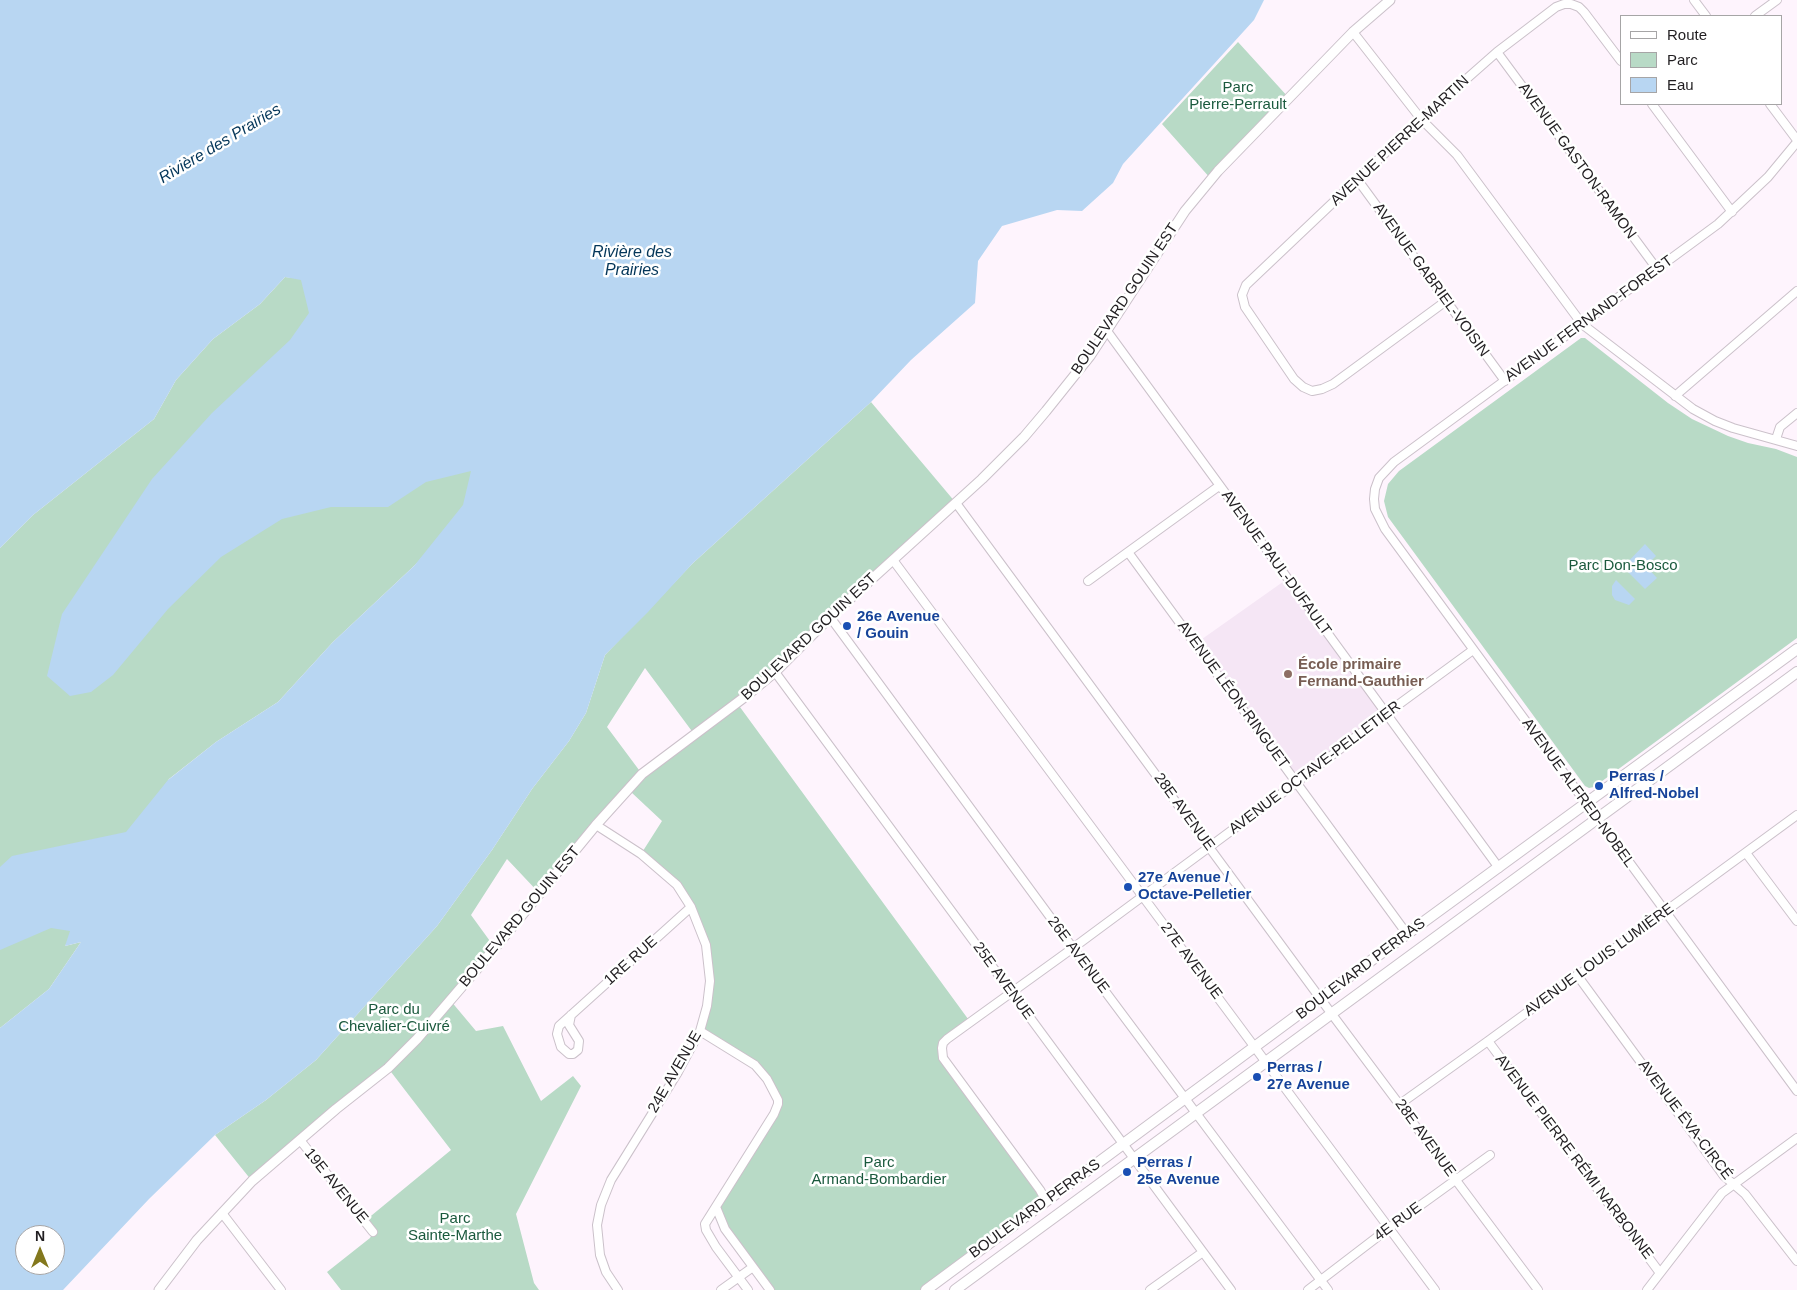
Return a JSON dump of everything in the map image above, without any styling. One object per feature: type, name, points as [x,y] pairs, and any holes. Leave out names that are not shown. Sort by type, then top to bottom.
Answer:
[{"type":"main road","name":"BOULEVARD PERRAS","points":[[926,1290],[1407,934],[1797,649]]},
{"type":"main road","name":"BOULEVARD PERRAS","points":[[955,1290],[1797,672]]},
{"type":"street","name":"BOULEVARD GOUIN EST","points":[[159,1290],[184,1255],[252,1181],[388,1068],[417,1039],[596,825],[642,774],[775,672],[830,618],[956,503],[1017,444],[1090,356],[1185,211],[1214,175],[1353,32],[1390,0]]},
{"type":"street","points":[[1694,0],[1705,15]]},
{"type":"street","points":[[1756,15],[1766,3],[1777,0]]},
{"type":"street","name":"AVENUE PIERRE-MARTIN","points":[[1446,301],[1333,384],[1312,391],[1303,387],[1294,379],[1245,307],[1242,295],[1246,285],[1421,119],[1497,52],[1556,7],[1571,4],[1584,12],[1620,60]]},
{"type":"street","points":[[1353,32],[1421,119],[1457,155],[1582,324],[1688,406],[1715,421],[1742,431],[1797,446]]},
{"type":"street","name":"AVENUE GASTON-RAMON","points":[[1497,52],[1657,269]]},
{"type":"street","points":[[1653,105],[1732,212]]},
{"type":"street","points":[[1771,105],[1797,141]]},
{"type":"street","name":"AVENUE FERNAND-FOREST","points":[[1375,489],[1379,478],[1394,462],[1718,224],[1768,177],[1797,141]]},
{"type":"street","name":"AVENUE GABRIEL-VOISIN","points":[[1357,179],[1505,381]]},
{"type":"street","points":[[1675,396],[1797,291]]},
{"type":"street","name":"AVENUE PAUL-DUFAULT","points":[[1106,331],[1499,868]]},
{"type":"street","points":[[1776,440],[1780,427],[1797,413]]},
{"type":"street","points":[[1088,581],[1219,486]]},
{"type":"street","name":"AVENUE ALFRED-NOBEL","points":[[1375,489],[1375,509],[1379,520],[1797,1091]]},
{"type":"street","name":"28E AVENUE","points":[[956,503],[1332,1014],[1538,1290]]},
{"type":"street","name":"AVENUE LÉON-RINGUET","points":[[1128,552],[1407,934]]},
{"type":"street","name":"27E AVENUE","points":[[893,560],[1435,1290]]},
{"type":"street","name":"26E AVENUE","points":[[830,618],[1328,1290]]},
{"type":"street","name":"AVENUE OCTAVE-PELLETIER","points":[[1046,1201],[1040,1190],[943,1058],[942,1048],[947,1039],[1073,948],[1473,650]]},
{"type":"street","name":"25E AVENUE","points":[[775,672],[1231,1290]]},
{"type":"street","name":"AVENUE LOUIS LUMIÈRE","points":[[1400,1104],[1488,1042],[1797,815]]},
{"type":"street","name":"24E AVENUE","points":[[596,825],[641,854],[677,885],[691,907],[706,944],[710,981],[707,1006],[700,1031],[678,1072],[604,1193],[598,1218],[598,1244],[606,1272],[618,1290]]},
{"type":"street","points":[[1746,853],[1797,921]]},
{"type":"street","name":"1RE RUE","points":[[571,1015],[569,1025],[579,1041],[579,1047],[576,1053],[569,1054],[561,1047],[557,1034],[559,1026],[571,1015],[691,907]]},
{"type":"street","name":"AVENUE ÉVA-CIRCÉ","points":[[1577,975],[1724,1176],[1745,1194],[1797,1261]]},
{"type":"street","points":[[700,1031],[755,1066],[767,1079],[778,1100],[774,1114],[705,1224],[706,1230],[716,1247],[748,1290]]},
{"type":"street","name":"AVENUE PIERRE RÉMI NARBONNE","points":[[1488,1042],[1660,1273]]},
{"type":"street","points":[[1647,1290],[1722,1193],[1797,1138]]},
{"type":"street","name":"19E AVENUE","points":[[300,1140],[373,1232]]},
{"type":"street","name":"4E RUE","points":[[1308,1290],[1389,1228],[1490,1155]]},
{"type":"street","points":[[716,1208],[725,1229],[770,1290]]},
{"type":"street","points":[[222,1213],[281,1290]]},
{"type":"street","points":[[1150,1290],[1203,1252]]},
{"type":"street","points":[[721,1290],[752,1267]]},
{"type":"shaded area","name":"École primaire Fernand-Gauthier","points":[[1287,579],[1387,713],[1297,782],[1195,644]]},
{"type":"green space","name":"Parc Pierre-Perrault","points":[[1238,42],[1289,98],[1211,179],[1162,124]]},
{"type":"green space","points":[[285,277],[651,314],[414,566],[333,642],[278,702],[216,742],[169,779],[65,946],[81,942],[49,989],[0,1028],[0,548],[33,515],[154,419],[176,380],[213,339],[260,304]]},
{"type":"green space","name":"Parc Don-Bosco","points":[[1581,338],[1585,338],[1668,403],[1692,419],[1728,436],[1748,443],[1776,449],[1797,457],[1797,638],[1594,787],[1589,788],[1585,786],[1388,517],[1384,501],[1388,484],[1399,471]]},
{"type":"green space","points":[[871,402],[956,503],[737,703],[971,1023],[947,1039],[942,1053],[1046,1201],[925,1290],[770,1290],[725,1229],[716,1207],[778,1104],[761,1072],[700,1031],[709,993],[706,944],[677,885],[641,854],[662,821],[631,792],[540,894],[507,859],[471,915],[495,948],[450,1000],[476,1031],[503,1026],[541,1101],[573,1076],[581,1086],[516,1214],[534,1283],[539,1290],[341,1290],[327,1272],[370,1238],[373,1232],[366,1220],[451,1150],[388,1068],[252,1181],[215,1135],[266,1100],[316,1060],[437,926],[492,850],[532,789],[569,741],[586,713],[605,655],[693,563]],"holes":[[[645,668],[694,734],[642,774],[607,727]]]},
{"type":"water","name":"Rivière des Prairies","points":[[0,0],[1264,0],[1254,20],[1123,164],[1113,183],[1082,211],[1057,210],[1002,226],[978,261],[975,303],[911,360],[871,402],[693,563],[605,655],[586,713],[569,741],[532,789],[492,850],[437,926],[316,1060],[266,1100],[215,1135],[149,1199],[63,1290],[0,1290],[0,1028],[49,989],[81,942],[65,946],[70,931],[51,928],[0,950],[0,867],[12,856],[126,832],[168,780],[216,742],[278,702],[333,642],[414,566],[463,505],[471,471],[426,482],[388,507],[331,507],[282,519],[221,557],[168,609],[113,675],[91,692],[70,696],[47,676],[62,614],[152,479],[212,413],[290,340],[309,313],[301,280],[285,277],[260,304],[213,339],[176,380],[154,419],[33,515],[0,548]]},
{"type":"water","points":[[1645,544],[1656,556],[1646,566],[1657,578],[1645,589],[1623,567]]},
{"type":"water","points":[[1616,580],[1635,599],[1629,605],[1615,600],[1612,595],[1612,586]]},
{"type":"place","name":"26e Avenue / Gouin","points":[[847,626]]},
{"type":"place","name":"École primaire Fernand-Gauthier","points":[[1288,674]]},
{"type":"place","name":"Perras / Alfred-Nobel","points":[[1599,786]]},
{"type":"place","name":"27e Avenue / Octave-Pelletier","points":[[1128,887]]},
{"type":"place","name":"Perras / 27e Avenue","points":[[1257,1077]]},
{"type":"place","name":"Perras / 25e Avenue","points":[[1127,1172]]},
{"type":"park label","name":"Parc du Chevalier-Cuivré","points":[[394,1018]]},
{"type":"park label","name":"Parc Armand-Bombardier","points":[[879,1172]]},
{"type":"park label","name":"Parc Sainte-Marthe","points":[[455,1228]]}]
